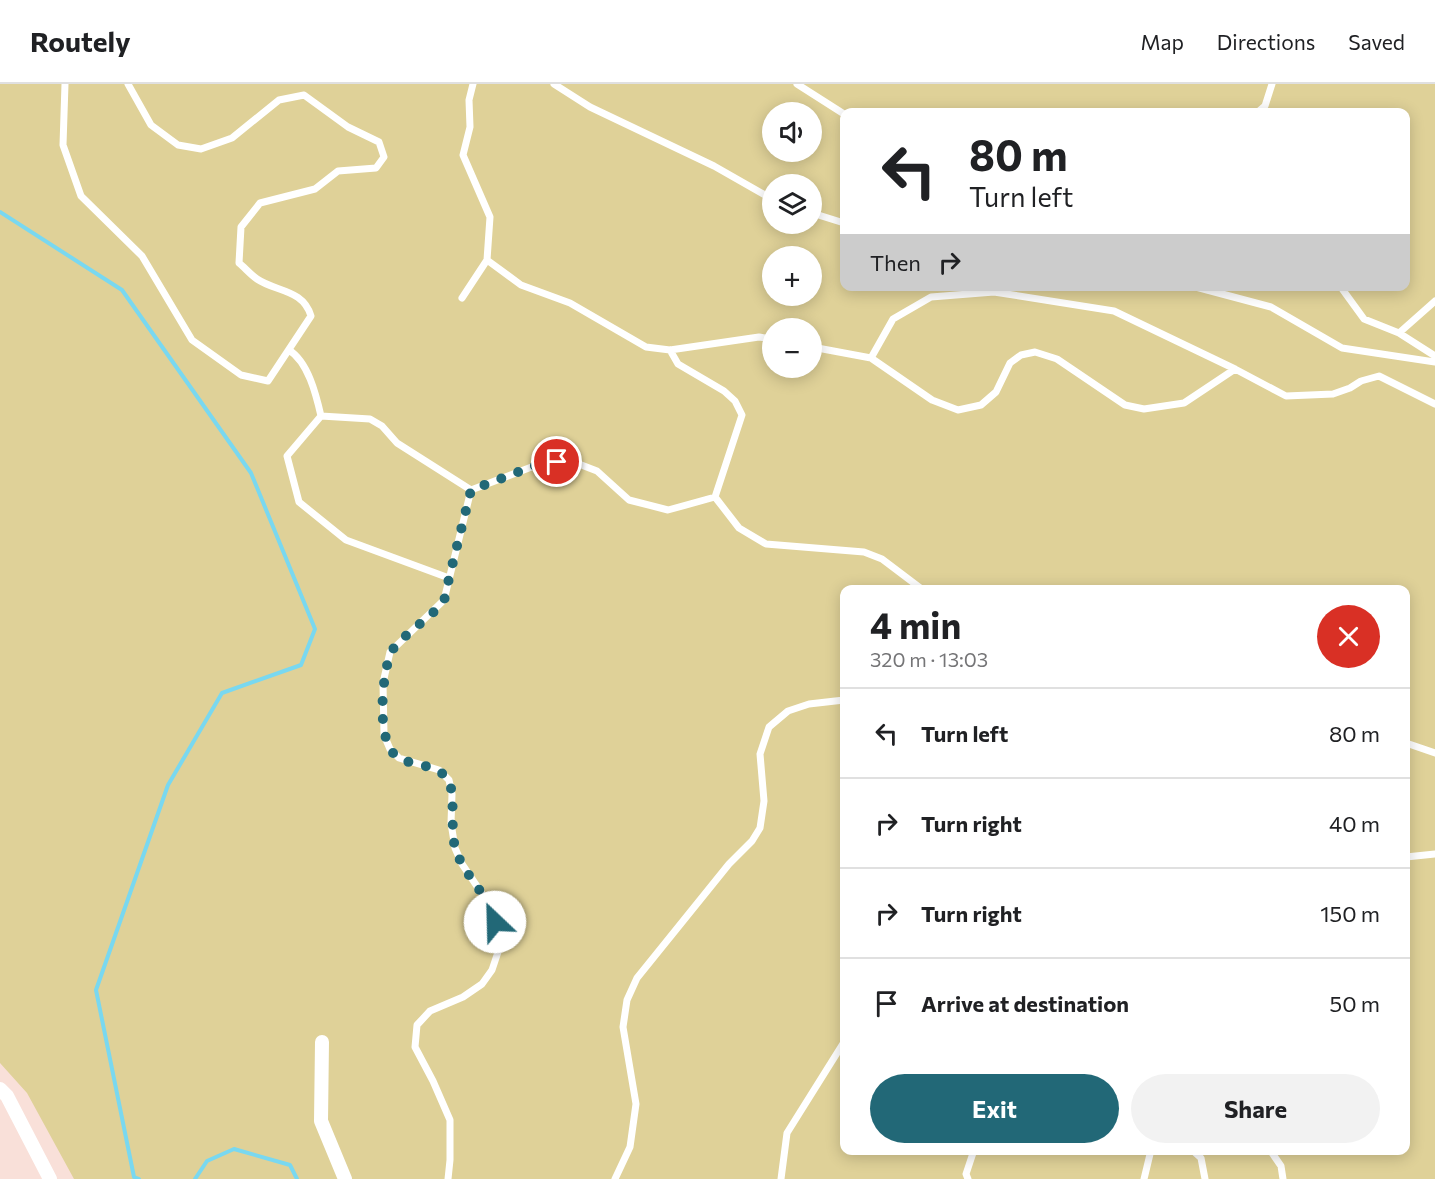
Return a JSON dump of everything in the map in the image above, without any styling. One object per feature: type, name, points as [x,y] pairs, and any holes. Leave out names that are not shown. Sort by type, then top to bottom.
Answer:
[{"type":"street","points":[[322,1042],[321,1121],[345,1179]]},
{"type":"street","points":[[0,1089],[7,1096],[50,1179]]},
{"type":"lane","points":[[65,84],[63,145],[81,196],[142,256],[192,340],[241,375],[268,381],[311,316],[309,307],[294,293],[258,280],[239,263],[241,227],[260,203],[315,189],[338,171],[376,168],[384,157],[379,142],[348,127],[304,95],[279,99],[232,138],[201,149],[178,145],[151,125],[127,84]]},
{"type":"lane","points":[[462,298],[487,261],[490,217],[463,155],[470,127],[470,100],[473,84]]},
{"type":"lane","points":[[554,84],[590,107],[714,166],[762,193]]},
{"type":"lane","points":[[797,84],[840,111]]},
{"type":"lane","points":[[1263,108],[1272,84]]},
{"type":"lane","points":[[822,216],[840,222]]},
{"type":"lane","points":[[487,261],[520,285],[570,303],[646,347],[670,350],[762,337]]},
{"type":"lane","points":[[1211,291],[1271,307],[1342,348],[1435,362]]},
{"type":"lane","points":[[1344,291],[1364,318],[1399,333],[1435,356]]},
{"type":"lane","points":[[871,358],[893,319],[931,297],[994,292],[1114,311],[1286,396],[1333,394],[1361,381],[1379,376],[1435,404]]},
{"type":"lane","points":[[1399,333],[1435,301]]},
{"type":"lane","points":[[822,349],[871,358],[932,400],[958,410],[981,405],[996,392],[1010,363],[1021,355],[1035,352],[1057,358],[1125,405],[1144,409],[1184,404],[1235,369]]},
{"type":"lane","points":[[289,350],[296,354],[315,388],[321,416]]},
{"type":"lane","points":[[670,350],[678,364],[730,396],[742,415],[715,497]]},
{"type":"lane","points":[[321,416],[370,419],[382,426],[397,443],[471,490]]},
{"type":"lane","points":[[321,416],[288,456],[299,502],[346,540],[449,578]]},
{"type":"lane","points":[[471,490],[542,463],[571,461],[597,471],[630,500],[668,510],[715,497]]},
{"type":"lane","points":[[448,1179],[450,1120],[434,1081],[415,1047],[417,1025],[430,1011],[463,996],[482,984],[492,970],[498,952],[499,938],[491,907],[462,864],[455,848],[449,780],[439,770],[399,758],[390,749],[384,735],[384,683],[390,652],[444,600],[471,490]]},
{"type":"lane","points":[[715,497],[739,528],[766,544],[864,552],[882,559],[916,585]]},
{"type":"lane","points":[[615,1179],[630,1147],[636,1104],[623,1027],[627,1000],[637,978],[729,864],[752,841],[760,828],[764,801],[760,754],[769,727],[788,711],[808,704],[840,700]]},
{"type":"lane","points":[[1410,744],[1435,753]]},
{"type":"lane","points":[[1410,857],[1435,854]]},
{"type":"lane","points":[[781,1179],[787,1133],[840,1048]]},
{"type":"lane","points":[[968,1179],[966,1174],[972,1155]]},
{"type":"lane","points":[[1144,1179],[1150,1155]]},
{"type":"lane","points":[[1198,1155],[1201,1158],[1205,1179]]},
{"type":"lane","points":[[1273,1155],[1281,1166],[1283,1179]]},
{"type":"shaded area","points":[[0,84],[1435,84],[1435,1179],[74,1179],[27,1093],[0,1063]]},
{"type":"waterway","points":[[0,212],[122,290],[251,473],[315,629],[301,665],[222,693],[168,785],[96,990],[134,1177],[139,1179]]},
{"type":"waterway","points":[[195,1179],[207,1161],[234,1149],[290,1165],[297,1179]]},
{"type":"route","points":[[495,922],[491,907],[462,864],[455,848],[449,780],[439,770],[399,758],[390,749],[384,735],[384,683],[390,652],[444,600],[471,490],[542,463],[557,462]]}]
